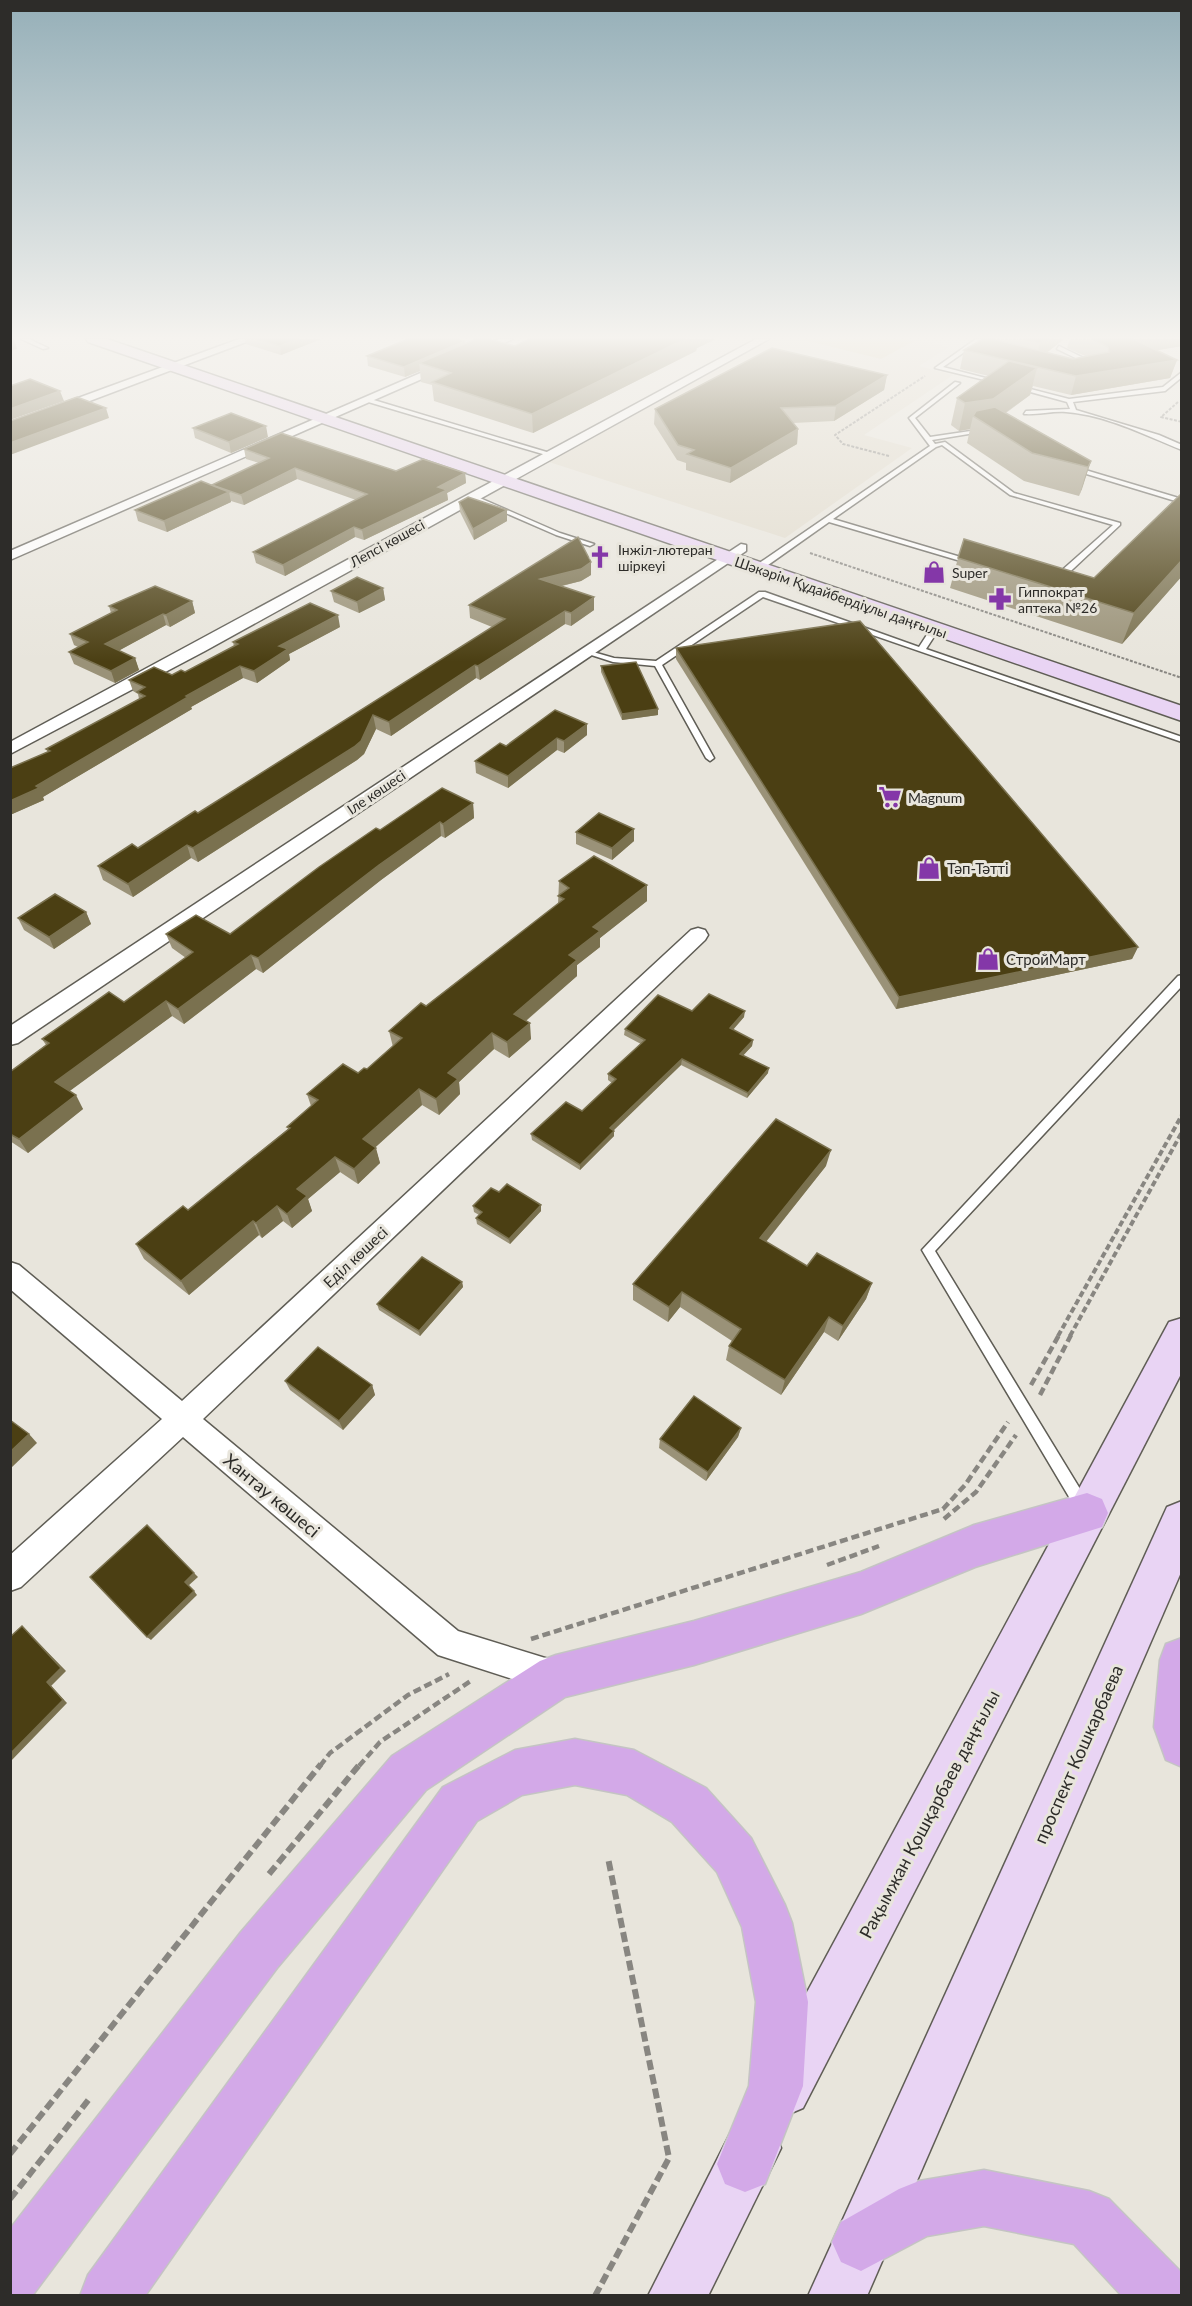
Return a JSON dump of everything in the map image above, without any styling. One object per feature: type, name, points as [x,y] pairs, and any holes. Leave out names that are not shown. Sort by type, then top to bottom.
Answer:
[{"type":"main road","name":"Шәкәрім Құдайбердіұлы даңғылы","points":[[424,447],[734,553],[1182,697]]},
{"type":"main road","name":"Шәкәрім Құдайбердіұлы даңғылы","points":[[766,563],[935,629],[1182,714]]},
{"type":"main road","name":"Рақымжан Қошқарбаев даңғылы","points":[[677,2295],[1182,1334]]},
{"type":"main road","points":[[10,2277],[259,1950],[409,1773],[556,1677],[694,1643],[861,1593],[974,1546],[1087,1514]]},
{"type":"main road","name":"проспект Кошкарбаева","points":[[861,2242],[1182,1521]]},
{"type":"main road","points":[[1182,1660],[1177,1727],[1182,1744]]},
{"type":"main road","points":[[109,2295],[460,1804],[515,1773],[575,1762],[634,1773],[689,1804],[734,1855],[767,1923],[782,2002],[776,2086],[745,2164]]},
{"type":"main road","points":[[837,2295],[861,2242],[919,2210],[984,2198],[1089,2219],[1163,2295]]},
{"type":"street","points":[[10,556],[261,447]]},
{"type":"street","name":"Лепсі көшесі","points":[[10,749],[162,668],[562,447]]},
{"type":"street","name":"Іле көшесі","points":[[10,1037],[734,553]]},
{"type":"street","name":"Еділ көшесі","points":[[10,1576],[183,1419],[698,936]]},
{"type":"street","name":"Хантау көшесі","points":[[10,1274],[449,1644],[556,1677]]},
{"type":"lane","points":[[523,447],[548,454]]},
{"type":"lane","points":[[766,563],[933,447]]},
{"type":"lane","points":[[949,447],[1012,494],[1118,524],[1048,587]]},
{"type":"lane","points":[[1060,464],[1181,501]]},
{"type":"lane","points":[[471,496],[558,534],[590,544]]},
{"type":"lane","points":[[829,520],[982,567]]},
{"type":"lane","points":[[586,652],[613,660],[658,664],[762,594],[1182,740]]},
{"type":"lane","points":[[830,629],[853,626]]},
{"type":"lane","points":[[921,650],[935,629]]},
{"type":"lane","points":[[680,649],[703,646]]},
{"type":"lane","points":[[658,664],[710,758]]},
{"type":"lane","points":[[1087,1514],[928,1250],[1182,979]]},
{"type":"path","points":[[853,447],[911,462]]},
{"type":"path","points":[[791,546],[1182,678]]},
{"type":"path","points":[[1021,1403],[1182,1115]]},
{"type":"path","points":[[595,2295],[669,2157],[608,1858]]},
{"type":"shaded area","points":[[573,447],[912,448],[785,538],[546,461]]},
{"type":"building","points":[[250,447],[322,447],[396,471],[423,459],[465,473],[438,487],[447,490],[362,530],[354,527],[283,565],[253,552],[367,494],[295,468],[241,495],[212,485],[269,458],[244,449]]},
{"type":"building","points":[[683,447],[768,447],[731,468],[687,454],[694,450]]},
{"type":"building","points":[[1022,447],[1065,447],[1091,461],[1088,467],[1032,453]]},
{"type":"building","points":[[201,481],[229,492],[164,521],[135,510]]},
{"type":"building","points":[[1182,493],[1182,560],[1134,613],[958,558],[964,539],[1094,578]]},
{"type":"building","points":[[468,497],[507,510],[473,529],[459,502]]},
{"type":"building","points":[[578,537],[591,562],[581,569],[540,579],[594,597],[571,613],[565,611],[478,666],[475,665],[389,722],[373,715],[361,741],[354,747],[193,848],[187,845],[128,884],[98,866],[132,844],[138,848],[195,811],[198,813],[505,619],[469,605]]},
{"type":"building","points":[[357,577],[383,588],[357,602],[331,591]]},
{"type":"building","points":[[155,586],[192,601],[105,644],[135,658],[111,671],[69,652],[88,642],[70,634],[117,610],[109,606]]},
{"type":"building","points":[[310,603],[338,615],[279,646],[288,649],[254,671],[240,666],[36,786],[39,788],[10,801],[10,768],[50,751],[46,749],[145,696],[137,692],[145,687],[129,680],[154,667],[172,675],[181,670],[185,672],[238,644],[233,642]]},
{"type":"building","points":[[860,621],[1138,947],[899,997],[676,648]]},
{"type":"building","points":[[636,662],[658,709],[622,714],[601,666]]},
{"type":"building","points":[[555,710],[587,724],[564,741],[557,738],[508,776],[475,761],[500,743],[506,746]]},
{"type":"building","points":[[442,788],[473,803],[443,824],[440,822],[379,865],[258,958],[251,955],[178,1009],[166,1001],[55,1082],[76,1095],[19,1139],[10,1134],[10,1072],[49,1043],[42,1039],[109,992],[124,1002],[193,952],[166,934],[196,915],[230,934],[319,867],[376,828],[380,830]]},
{"type":"building","points":[[599,813],[634,829],[612,848],[576,832]]},
{"type":"building","points":[[594,856],[647,885],[593,927],[600,931],[569,955],[577,960],[514,1014],[530,1023],[507,1042],[492,1033],[448,1073],[458,1079],[436,1099],[419,1089],[363,1139],[376,1148],[354,1169],[335,1157],[297,1189],[307,1196],[287,1214],[277,1206],[256,1223],[253,1221],[181,1281],[136,1244],[183,1206],[188,1210],[290,1128],[287,1127],[318,1100],[307,1094],[343,1064],[358,1073],[364,1068],[367,1069],[402,1038],[389,1031],[421,1003],[426,1006],[564,899],[558,896],[569,888],[559,881]]},
{"type":"building","points":[[55,894],[86,912],[49,937],[18,918]]},
{"type":"building","points":[[709,994],[745,1011],[730,1028],[753,1040],[740,1054],[769,1068],[748,1093],[682,1059],[610,1128],[614,1131],[580,1165],[531,1134],[566,1102],[582,1111],[616,1079],[608,1074],[645,1040],[625,1029],[658,995],[692,1011]]},
{"type":"building","points":[[776,1119],[831,1150],[760,1238],[807,1266],[817,1253],[872,1283],[843,1326],[829,1317],[785,1380],[729,1346],[741,1329],[682,1292],[669,1307],[633,1284]]},
{"type":"building","points":[[507,1184],[541,1205],[509,1239],[476,1218],[482,1212],[473,1206],[491,1188],[499,1192]]},
{"type":"building","points":[[422,1257],[462,1282],[419,1331],[377,1304]]},
{"type":"building","points":[[318,1347],[372,1385],[339,1421],[285,1381]]},
{"type":"building","points":[[694,1396],[741,1428],[708,1472],[660,1439]]},
{"type":"building","points":[[10,1420],[29,1434],[10,1452]]},
{"type":"building","points":[[147,1525],[194,1573],[185,1582],[194,1591],[147,1637],[90,1577]]},
{"type":"building","points":[[22,1626],[61,1668],[47,1682],[63,1700],[10,1754],[10,1637]]},
{"type":"place","name":"Інжіл-лютеран шіркеуі","points":[[600,557]]},
{"type":"place","name":"Super","points":[[934,572]]},
{"type":"place","name":"Гиппократ аптека №26","points":[[1000,599]]},
{"type":"place","name":"Magnum","points":[[890,797]]},
{"type":"place","name":"Тәп-Тәтті","points":[[929,868]]},
{"type":"place","name":"СтройМарт","points":[[988,959]]}]
